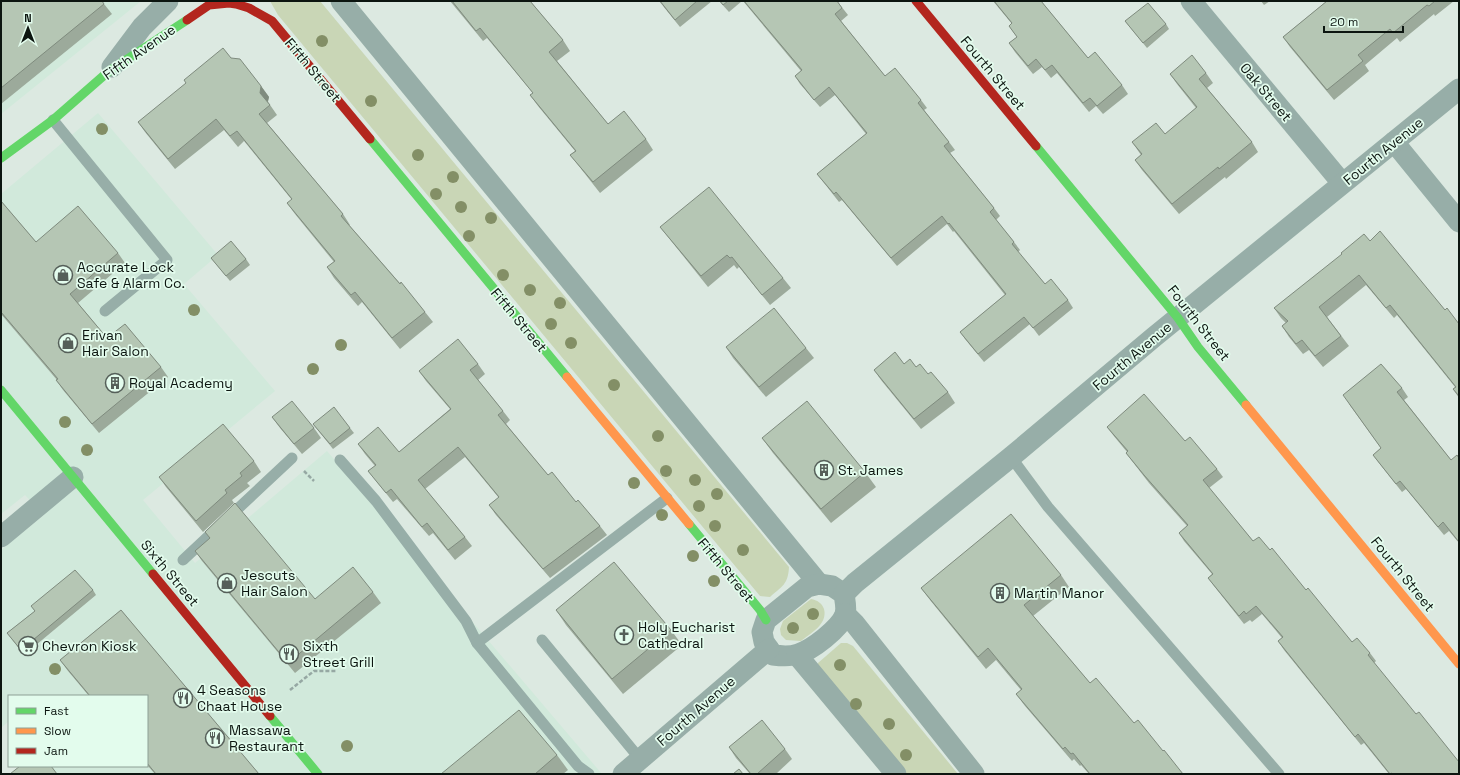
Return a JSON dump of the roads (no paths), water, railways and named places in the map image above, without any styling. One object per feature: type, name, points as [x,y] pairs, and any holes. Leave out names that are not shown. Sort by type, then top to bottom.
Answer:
[{"type":"street","points":[[109,71],[142,27],[168,1]]},
{"type":"street","points":[[264,1],[272,21]]},
{"type":"street","points":[[341,1],[819,584]]},
{"type":"street","name":"Fourth Street","points":[[916,1],[1178,318],[1198,347],[1459,664]]},
{"type":"street","name":"Oak Street","points":[[1191,1],[1342,183]]},
{"type":"street","name":"Fifth Avenue","points":[[1,158],[53,120],[109,71],[209,5],[224,2],[244,4],[272,21]]},
{"type":"street","name":"Fifth Street","points":[[272,21],[760,610],[766,620]]},
{"type":"street","name":"Fourth Avenue","points":[[844,604],[855,583],[1012,457],[1154,337],[1459,89]]},
{"type":"street","points":[[1394,142],[1459,222]]},
{"type":"street","name":"Sixth Street","points":[[1,390],[318,774]]},
{"type":"street","points":[[1,537],[73,477]]},
{"type":"street","points":[[844,604],[838,627],[810,648],[797,655],[782,657],[773,655],[764,642],[762,632],[766,620],[806,587],[819,584],[832,586],[844,604],[855,624],[974,774]]},
{"type":"street","name":"Fourth Avenue","points":[[623,774],[768,649]]},
{"type":"street","points":[[797,655],[896,774]]},
{"type":"lane","points":[[53,120],[167,260],[105,311]]},
{"type":"lane","points":[[1012,457],[1048,507],[1279,774]]},
{"type":"lane","points":[[183,560],[292,458]]},
{"type":"lane","points":[[340,460],[376,501],[466,621],[478,643],[578,766],[588,774]]},
{"type":"lane","points":[[478,643],[667,498]]},
{"type":"lane","points":[[542,640],[640,759]]},
{"type":"place","name":"Accurate Lock Safe & Alarm Co.","points":[[63,275]]},
{"type":"place","name":"Erivan Hair Salon","points":[[68,343]]},
{"type":"place","name":"Royal Academy","points":[[115,383]]},
{"type":"place","name":"St. James","points":[[824,470]]},
{"type":"place","name":"Jescuts Hair Salon","points":[[227,583]]},
{"type":"place","name":"Martin Manor","points":[[1000,593]]},
{"type":"place","name":"Holy Eucharist Cathedral","points":[[624,635]]},
{"type":"place","name":"Chevron Kiosk","points":[[28,646]]},
{"type":"place","name":"Sixth Street Grill","points":[[289,654]]},
{"type":"place","name":"4 Seasons Chaat House","points":[[183,698]]},
{"type":"place","name":"Massawa Restaurant","points":[[215,738]]}]
